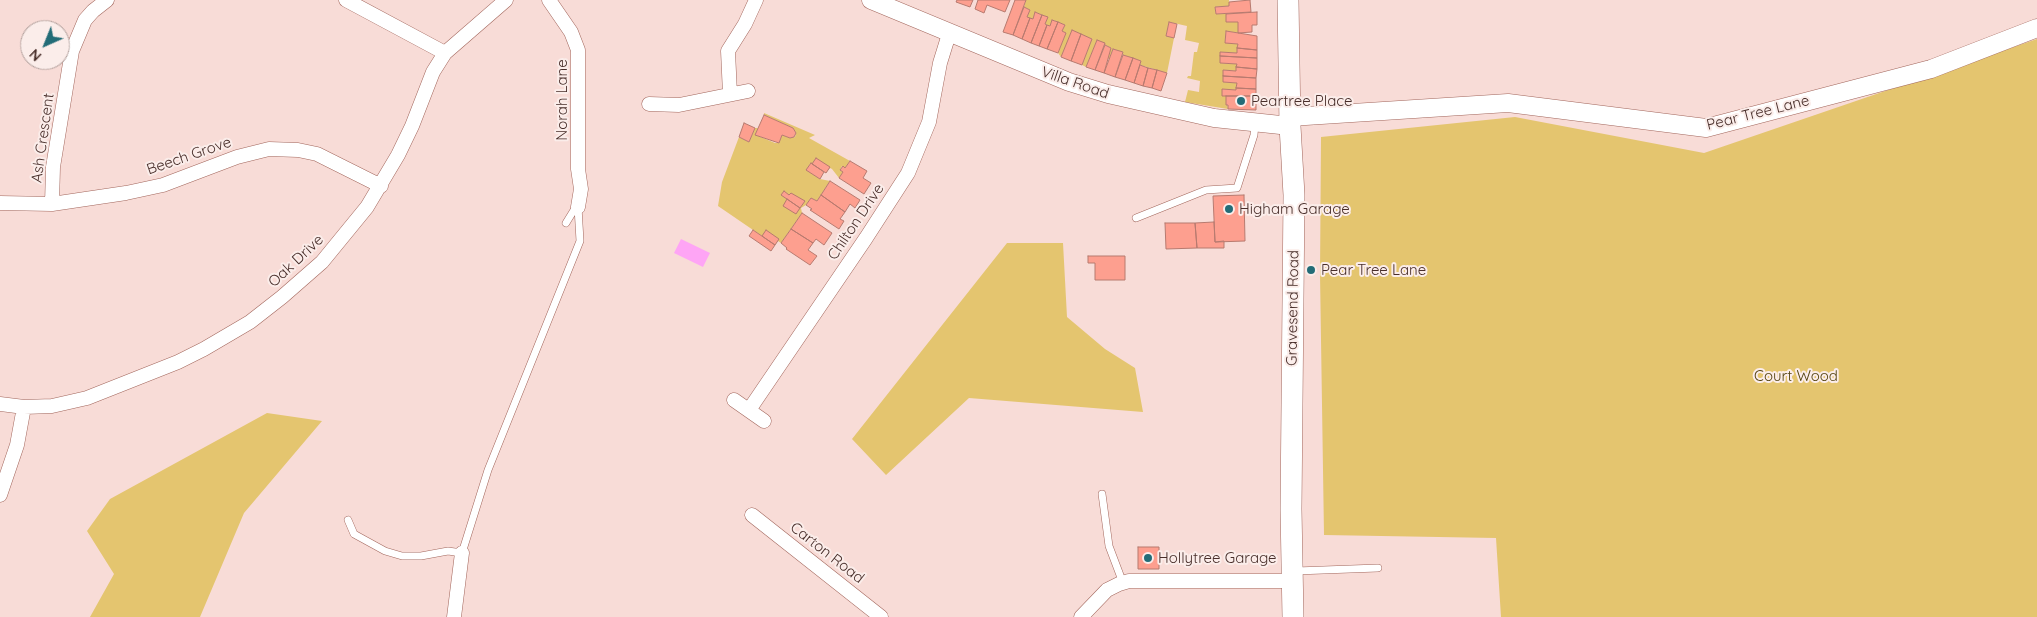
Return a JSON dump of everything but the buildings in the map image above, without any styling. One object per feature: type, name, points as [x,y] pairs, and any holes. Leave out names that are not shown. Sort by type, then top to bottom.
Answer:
[{"type":"main road","name":"Gravesend Road","points":[[1288,0],[1290,122],[1294,186],[1292,617]]},
{"type":"street","name":"Ash Crescent","points":[[52,204],[53,166],[72,51],[85,20],[107,0]]},
{"type":"street","points":[[346,0],[445,53]]},
{"type":"street","name":"Oak Drive","points":[[0,404],[24,407],[63,404],[87,398],[178,362],[236,331],[268,308],[318,266],[357,221],[381,186],[412,126],[433,72],[445,53],[506,0]]},
{"type":"street","name":"Norah Lane","points":[[548,0],[571,32],[578,50],[578,170],[581,189],[578,207]]},
{"type":"street","points":[[730,94],[728,51],[745,24],[756,0]]},
{"type":"street","name":"Villa Road","points":[[871,0],[949,34],[1069,82],[1108,94],[1205,116],[1254,124],[1290,122]]},
{"type":"street","name":"Pear Tree Lane","points":[[1290,122],[1508,103],[1706,128],[1931,69],[2037,28]]},
{"type":"street","name":"Chilton Drive","points":[[749,410],[908,173],[929,122],[940,63],[949,34]]},
{"type":"street","points":[[649,104],[680,105],[748,91]]},
{"type":"street","name":"Beech Grove","points":[[0,204],[52,204],[126,193],[163,185],[248,153],[274,149],[298,150],[322,156],[381,186]]},
{"type":"street","points":[[734,400],[764,421]]},
{"type":"street","points":[[0,495],[18,442],[24,407]]},
{"type":"street","name":"Carton Road","points":[[752,515],[882,617]]},
{"type":"street","points":[[454,617],[462,552]]},
{"type":"street","points":[[1081,617],[1104,592],[1131,581],[1292,576]]},
{"type":"lane","points":[[1136,218],[1206,190],[1237,188],[1254,135],[1254,124]]},
{"type":"lane","points":[[566,223],[578,207]]},
{"type":"lane","points":[[348,520],[354,534],[394,554],[421,556],[448,551],[462,552],[492,461],[580,241],[578,207]]},
{"type":"lane","points":[[1102,494],[1109,546],[1123,583]]},
{"type":"lane","points":[[1292,576],[1378,568]]},
{"type":"green space","points":[[1026,0],[1229,0],[1229,6],[1215,7],[1216,14],[1226,14],[1227,22],[1238,22],[1238,33],[1226,31],[1225,42],[1238,44],[1237,53],[1220,52],[1220,63],[1237,64],[1236,71],[1223,70],[1223,82],[1237,83],[1236,90],[1222,89],[1222,95],[1226,96],[1228,109],[1185,102],[1188,90],[1199,92],[1200,81],[1187,78],[1191,76],[1194,52],[1197,52],[1199,43],[1185,40],[1187,26],[1169,22],[1166,36],[1174,38],[1167,73],[1140,65],[1141,61],[1123,55],[1123,52],[1113,49],[1109,59],[1107,58],[1111,48],[1097,40],[1086,67],[1082,65],[1092,39],[1072,31],[1061,57],[1058,53],[1066,33],[1062,31],[1065,25],[1053,20],[1050,26],[1045,24],[1047,17],[1035,12],[1033,19],[1027,17],[1030,10],[1024,7]]},
{"type":"green space","name":"Court Wood","points":[[2037,39],[2037,617],[1501,617],[1496,538],[1324,535],[1320,274],[1321,137],[1515,117],[1704,153]]},
{"type":"green space","points":[[764,113],[815,135],[809,138],[850,161],[845,168],[842,166],[840,170],[843,172],[839,178],[830,168],[826,173],[810,164],[807,170],[820,179],[830,181],[817,201],[811,198],[801,208],[802,213],[781,243],[778,241],[775,245],[718,206],[722,182],[739,137],[749,142],[755,128],[758,128],[756,135],[775,143],[779,143],[782,135],[790,138],[795,137],[796,133],[793,128],[764,115]]},
{"type":"green space","points":[[1007,243],[1063,243],[1067,317],[1105,349],[1135,368],[1143,412],[969,398],[886,475],[852,439]]},
{"type":"green space","points":[[267,413],[322,421],[244,513],[200,617],[90,617],[114,574],[87,531],[110,499]]},
{"type":"shaded area","points":[[681,239],[710,253],[703,267],[674,253]]},
{"type":"place","name":"Peartree Place","points":[[1241,101]]},
{"type":"place","name":"Higham Garage","points":[[1229,209]]},
{"type":"place","name":"Pear Tree Lane","points":[[1311,270]]},
{"type":"place","name":"Hollytree Garage","points":[[1148,558]]}]
